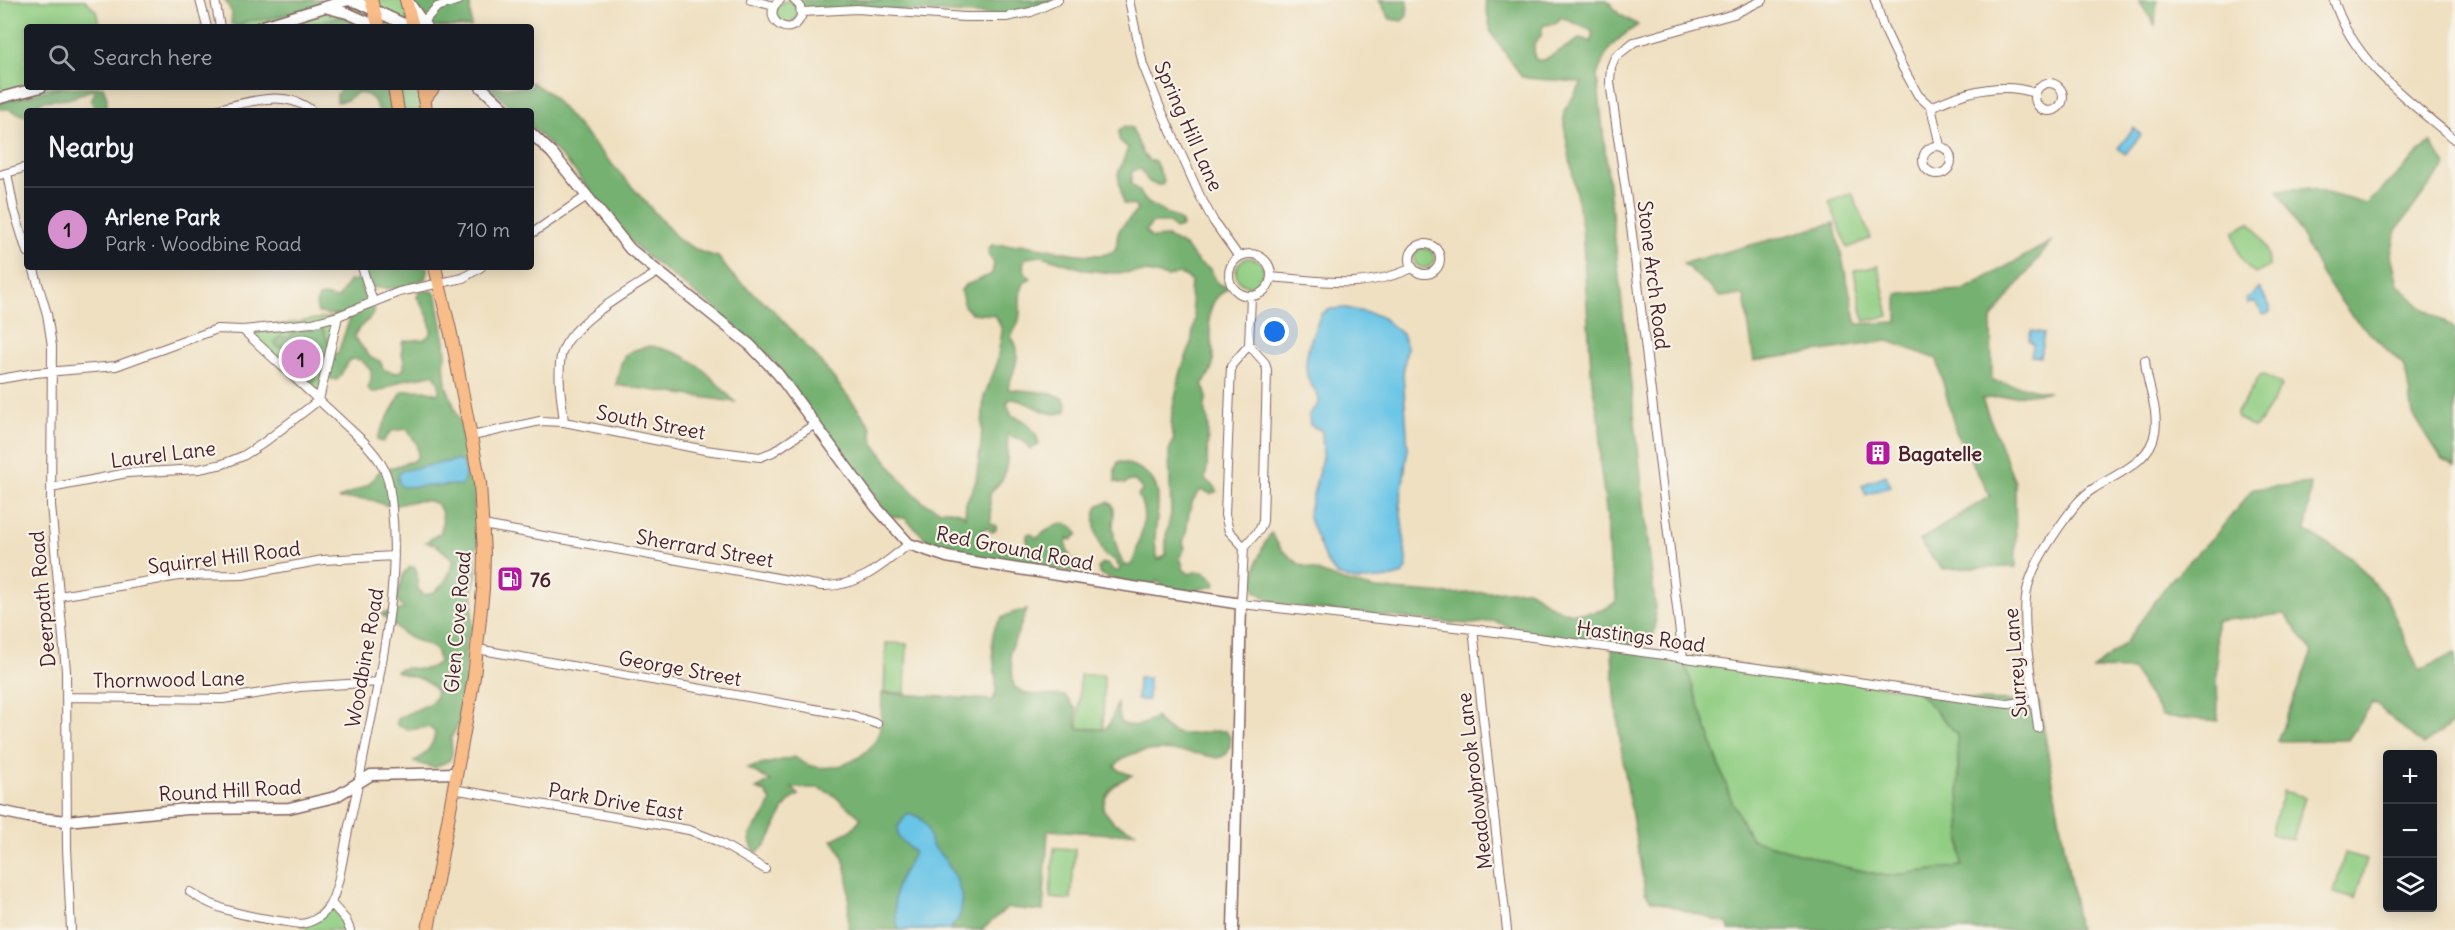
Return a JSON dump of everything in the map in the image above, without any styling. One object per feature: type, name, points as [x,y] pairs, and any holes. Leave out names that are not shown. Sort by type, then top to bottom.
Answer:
[{"type":"main road","points":[[406,0],[417,24]]},
{"type":"main road","points":[[372,5],[378,24]]},
{"type":"main road","points":[[395,90],[398,108]]},
{"type":"main road","name":"Glen Cove Road","points":[[428,930],[477,649],[483,589],[483,525],[480,483],[437,270]]},
{"type":"street","points":[[200,0],[206,24]]},
{"type":"street","points":[[215,0],[219,24]]},
{"type":"street","points":[[420,24],[437,7],[459,0]]},
{"type":"street","points":[[751,0],[777,3],[772,16],[774,21],[786,28],[796,25],[802,12],[794,0]]},
{"type":"street","points":[[802,12],[857,9],[964,17],[1006,16],[1031,12],[1058,0]]},
{"type":"street","name":"Spring Hill Lane","points":[[1130,0],[1143,65],[1159,105],[1200,196],[1239,257]]},
{"type":"street","name":"Stone Arch Road","points":[[1683,658],[1632,234],[1610,82],[1611,67],[1619,52],[1634,42],[1734,14],[1763,0]]},
{"type":"street","points":[[1875,0],[1883,26],[1903,68],[1918,95],[1931,107],[1940,146]]},
{"type":"street","points":[[2334,0],[2339,16],[2360,54],[2379,74],[2455,140]]},
{"type":"street","points":[[271,24],[327,8],[341,1],[351,1],[372,5],[414,24]]},
{"type":"street","points":[[327,8],[347,13],[372,24]]},
{"type":"street","points":[[1931,107],[1959,95],[1988,89],[2016,88],[2036,93]]},
{"type":"street","points":[[0,98],[30,90]]},
{"type":"street","points":[[484,90],[504,108]]},
{"type":"street","points":[[224,108],[272,98],[297,101],[308,108]]},
{"type":"street","name":"Red Ground Road","points":[[534,137],[552,153],[630,249],[750,345],[778,374],[876,507],[909,544],[947,557],[974,562],[1241,604]]},
{"type":"street","points":[[24,168],[3,174],[24,243]]},
{"type":"street","points":[[534,232],[587,196]]},
{"type":"street","points":[[1245,254],[1259,255],[1269,264],[1272,277],[1267,288],[1251,296],[1238,292],[1230,280],[1231,267],[1239,257],[1245,254]]},
{"type":"street","points":[[1272,277],[1360,283],[1388,278],[1413,268]]},
{"type":"street","name":"Deerpath Road","points":[[34,270],[47,314],[52,346],[51,488],[66,697],[71,930]]},
{"type":"street","points":[[363,270],[372,302]]},
{"type":"street","points":[[0,379],[51,371],[116,366],[217,329],[286,327],[338,316],[399,292],[464,278],[476,270]]},
{"type":"street","points":[[564,422],[560,360],[569,338],[607,307],[658,272]]},
{"type":"street","points":[[1244,547],[1229,531],[1225,515],[1231,366],[1249,345],[1251,296]]},
{"type":"street","points":[[319,400],[338,316]]},
{"type":"street","name":"Woodbine Road","points":[[243,330],[364,442],[384,468],[388,483],[393,516],[392,610],[360,780],[331,903]]},
{"type":"street","points":[[1233,930],[1244,547],[1260,530],[1263,520],[1267,401],[1265,363],[1249,345]]},
{"type":"street","name":"Surrey Lane","points":[[2038,728],[2026,628],[2026,597],[2030,579],[2048,544],[2078,502],[2091,490],[2127,469],[2146,452],[2155,431],[2156,413],[2146,376],[2145,360]]},
{"type":"street","name":"Laurel Lane","points":[[51,488],[127,473],[199,469],[223,464],[243,456],[262,444],[319,400]]},
{"type":"street","name":"South Street","points":[[472,436],[540,421],[564,422],[705,450],[760,457],[773,452],[815,424]]},
{"type":"street","name":"Sherrard Street","points":[[483,525],[822,586],[845,585],[859,580],[872,573],[909,544]]},
{"type":"street","name":"Squirrel Hill Road","points":[[59,596],[179,576],[243,575],[322,560],[393,556]]},
{"type":"street","name":"Hastings Road","points":[[1241,604],[1473,629],[1998,703],[2021,704],[2034,700]]},
{"type":"street","name":"Meadowbrook Lane","points":[[1473,629],[1508,930]]},
{"type":"street","name":"George Street","points":[[477,649],[854,716],[877,724]]},
{"type":"street","name":"Thornwood Lane","points":[[66,697],[224,699],[300,687],[379,682]]},
{"type":"street","name":"Round Hill Road","points":[[0,811],[28,817],[67,821],[187,809],[299,806],[335,797],[360,780],[382,774],[456,773]]},
{"type":"street","name":"Park Drive East","points":[[453,789],[688,830],[717,841],[765,870]]},
{"type":"street","points":[[190,892],[207,904],[226,911],[300,924],[309,930]]},
{"type":"street","points":[[300,924],[316,919],[331,903],[346,920],[350,930]]},
{"type":"green space","points":[[0,0],[85,0],[96,11],[99,24],[24,24],[24,90],[52,90],[0,103]]},
{"type":"green space","points":[[225,0],[337,0],[271,18],[245,21],[242,24],[231,24],[232,13]]},
{"type":"green space","points":[[337,0],[406,0],[415,24],[360,24],[339,17],[312,24],[242,24],[245,21]]},
{"type":"green space","points":[[408,0],[470,0],[471,24],[430,24],[425,15]]},
{"type":"green space","points":[[794,0],[1058,0],[1014,16],[870,9],[802,12]]},
{"type":"green space","points":[[1379,0],[1408,0],[1407,16],[1402,21],[1390,19]]},
{"type":"green space","points":[[1485,0],[1607,0],[1619,14],[1638,25],[1612,46],[1597,76],[1655,604],[1653,636],[1650,641],[1639,647],[1529,634],[1494,621],[1472,624],[1453,623],[1294,607],[1275,603],[1255,591],[1258,561],[1271,533],[1281,549],[1299,564],[1343,581],[1376,589],[1451,594],[1527,590],[1551,606],[1575,613],[1602,610],[1616,601],[1609,564],[1607,517],[1600,464],[1600,426],[1592,384],[1582,227],[1564,125],[1564,111],[1582,83],[1522,77],[1491,33]],"holes":[[[1561,17],[1592,31],[1592,42],[1581,38],[1544,60],[1536,60],[1534,43],[1541,36],[1544,25],[1555,24]]]},
{"type":"green space","points":[[2138,0],[2157,0],[2155,25]]},
{"type":"green space","points":[[787,1],[795,4],[798,12],[795,20],[787,23],[779,20],[776,12],[779,4]]},
{"type":"green space","points":[[339,17],[350,17],[363,24],[312,24]]},
{"type":"green space","points":[[534,84],[550,94],[679,240],[701,252],[718,257],[731,274],[772,309],[815,355],[871,427],[873,442],[900,479],[923,502],[939,510],[962,513],[965,517],[966,503],[976,481],[984,396],[996,367],[1002,331],[998,320],[993,315],[971,313],[964,306],[961,290],[966,285],[992,274],[994,263],[988,250],[992,245],[1020,244],[1094,255],[1112,252],[1117,245],[1119,231],[1137,210],[1134,205],[1123,204],[1118,174],[1128,148],[1119,140],[1119,131],[1125,126],[1132,128],[1143,154],[1149,161],[1155,161],[1164,181],[1162,185],[1151,183],[1141,169],[1132,171],[1131,185],[1137,188],[1149,204],[1182,222],[1182,227],[1175,229],[1169,223],[1152,223],[1146,231],[1151,238],[1168,237],[1185,246],[1199,263],[1210,269],[1218,284],[1229,287],[1216,298],[1211,308],[1209,324],[1213,364],[1202,385],[1206,396],[1204,407],[1208,420],[1205,480],[1217,491],[1211,494],[1202,490],[1196,495],[1190,508],[1183,542],[1185,548],[1180,557],[1184,570],[1190,574],[1197,571],[1207,574],[1216,582],[1214,586],[1191,591],[1164,588],[1158,581],[1152,586],[1110,578],[1099,573],[1098,568],[1102,563],[1109,565],[1114,571],[1119,571],[1120,568],[1114,559],[1105,556],[1097,537],[1095,517],[1099,505],[1108,502],[1113,505],[1115,541],[1125,566],[1133,562],[1142,530],[1144,513],[1138,495],[1143,490],[1135,481],[1124,484],[1115,482],[1118,462],[1136,467],[1153,481],[1158,499],[1155,541],[1158,560],[1166,555],[1166,536],[1171,514],[1169,451],[1174,438],[1171,429],[1172,411],[1181,371],[1191,344],[1195,319],[1190,293],[1191,282],[1187,277],[1179,274],[1168,277],[1147,272],[1113,273],[1086,270],[1042,256],[1026,258],[1023,264],[1024,269],[1031,278],[1023,283],[1020,292],[1019,318],[1011,337],[1017,349],[1017,356],[1008,389],[1052,393],[1064,399],[1067,406],[1066,411],[1053,414],[1010,399],[1007,404],[1012,416],[1022,419],[1030,426],[1039,445],[1030,449],[1022,439],[1012,437],[1008,433],[1007,464],[1004,475],[990,495],[990,523],[996,526],[996,530],[992,532],[986,527],[978,535],[978,541],[989,550],[1016,546],[1034,552],[1037,551],[1027,544],[1027,535],[1030,533],[1037,538],[1053,527],[1069,525],[1078,534],[1071,540],[1067,538],[1066,547],[1072,561],[1077,560],[1080,565],[1086,566],[1085,570],[1078,573],[964,558],[964,551],[950,550],[944,545],[927,540],[905,518],[889,517],[859,475],[848,466],[771,358],[713,307],[646,256],[623,234],[574,170],[534,129],[534,108],[512,108],[490,90],[534,90]]},
{"type":"green space","points":[[52,90],[94,90],[66,99],[45,101],[35,108],[24,108],[24,116],[9,109],[0,109],[0,103]]},
{"type":"green space","points":[[94,90],[104,90],[107,97],[106,108],[94,108],[91,101]]},
{"type":"green space","points":[[340,90],[391,90],[393,108],[378,108],[371,97],[361,93],[337,102],[337,94]]},
{"type":"green space","points":[[391,90],[433,90],[427,108],[393,108]]},
{"type":"green space","points":[[2430,142],[2446,165],[2396,230],[2391,254],[2398,284],[2420,306],[2455,329],[2455,467],[2442,460],[2413,414],[2405,367],[2351,315],[2322,275],[2278,190],[2308,188],[2367,204]]},
{"type":"green space","points":[[1852,193],[1871,238],[1848,248],[1829,202]]},
{"type":"green space","points":[[1834,223],[1857,324],[1897,322],[1897,294],[1964,290],[2052,241],[1991,319],[1992,381],[2049,392],[1982,399],[2015,482],[2016,567],[1942,569],[1919,541],[1990,496],[1956,432],[1937,359],[1888,341],[1754,361],[1744,295],[1720,297],[1683,263]]},
{"type":"green space","points":[[2250,223],[2264,243],[2269,261],[2269,267],[2255,274],[2240,255],[2234,237],[2234,231]]},
{"type":"green space","points":[[1424,248],[1431,251],[1434,258],[1431,265],[1424,268],[1417,265],[1414,258],[1417,251]]},
{"type":"green space","points":[[1250,258],[1260,262],[1264,272],[1260,282],[1250,286],[1240,282],[1236,272],[1240,262]]},
{"type":"green space","points":[[1878,266],[1889,316],[1864,321],[1854,271]]},
{"type":"green space","points":[[367,270],[427,270],[425,279],[407,286],[365,288],[365,299],[375,307],[371,316],[354,337],[371,358],[380,361],[384,370],[397,373],[404,369],[403,341],[425,339],[431,333],[429,318],[417,297],[420,291],[433,291],[437,297],[445,342],[446,385],[458,417],[474,446],[476,497],[474,509],[480,530],[480,541],[475,550],[477,574],[473,588],[472,627],[465,644],[466,702],[451,738],[450,760],[434,768],[414,762],[428,750],[435,732],[428,727],[408,730],[397,725],[397,720],[431,702],[436,692],[424,680],[396,671],[433,666],[439,662],[437,652],[407,636],[381,614],[404,609],[396,600],[404,573],[410,567],[414,567],[417,572],[418,589],[424,595],[435,591],[450,572],[454,560],[436,545],[426,542],[441,532],[443,519],[441,509],[429,501],[391,506],[367,499],[338,499],[368,485],[380,471],[413,461],[418,457],[417,444],[407,429],[391,431],[383,442],[377,440],[403,391],[425,390],[438,394],[438,381],[433,374],[400,381],[380,391],[371,392],[368,388],[371,370],[361,360],[352,359],[337,380],[329,378],[322,367],[315,373],[314,382],[310,384],[304,370],[296,362],[292,348],[277,347],[275,341],[280,336],[287,338],[298,330],[319,328],[323,329],[333,354],[338,353],[349,321],[347,316],[318,313],[316,304],[319,297],[338,299],[349,281]]},
{"type":"green space","points":[[338,316],[319,400],[243,330]]},
{"type":"green space","points":[[651,346],[679,354],[698,366],[735,402],[616,385],[624,356],[633,350]]},
{"type":"green space","points":[[2264,375],[2280,383],[2282,387],[2256,427],[2253,427],[2237,418],[2236,414],[2260,376]]},
{"type":"green space","points":[[2311,483],[2306,531],[2354,560],[2387,599],[2419,671],[2455,653],[2455,721],[2423,745],[2373,702],[2348,740],[2277,741],[2312,652],[2285,614],[2216,621],[2218,721],[2162,716],[2133,670],[2093,669],[2125,643],[2169,582],[2218,532],[2253,489]]},
{"type":"green space","points":[[1027,610],[1010,652],[1014,687],[1027,694],[1065,696],[1076,709],[1078,729],[1105,729],[1110,723],[1117,703],[1121,723],[1125,725],[1139,725],[1155,717],[1163,726],[1179,734],[1226,731],[1230,739],[1228,751],[1218,758],[1164,750],[1135,753],[1124,758],[1115,766],[1120,771],[1132,775],[1112,788],[1103,809],[1114,823],[1136,832],[1112,834],[1048,830],[1043,911],[1007,908],[982,930],[848,930],[847,871],[839,849],[832,840],[850,831],[861,818],[832,794],[818,788],[792,788],[799,795],[785,807],[770,838],[756,853],[750,835],[771,801],[765,792],[756,789],[771,781],[747,768],[795,757],[805,764],[817,767],[841,765],[853,761],[872,745],[878,735],[882,693],[993,700],[996,693],[994,630],[1004,617],[1014,612]]},
{"type":"green space","points":[[886,643],[907,644],[905,693],[884,692]]},
{"type":"green space","points":[[1612,649],[1683,658],[1730,797],[1751,839],[1845,867],[1887,876],[1962,866],[1957,734],[1917,691],[1976,700],[2039,702],[2079,930],[1729,930],[1728,924],[1651,900],[1645,892],[1625,771]]},
{"type":"green space","points":[[1683,658],[1917,691],[1957,734],[1962,866],[1887,876],[1845,867],[1751,839],[1730,797]]},
{"type":"green space","points":[[1080,675],[1104,675],[1103,729],[1078,728]]},
{"type":"green space","points":[[2283,791],[2305,797],[2293,840],[2271,834]]},
{"type":"green space","points":[[1054,848],[1075,849],[1071,900],[1050,898]]},
{"type":"green space","points":[[2345,853],[2367,859],[2355,899],[2334,893]]},
{"type":"green space","points":[[331,903],[350,930],[309,930],[300,924],[306,924]]},
{"type":"water","points":[[2134,128],[2141,135],[2125,154],[2118,148]]},
{"type":"water","points":[[2259,288],[2270,306],[2270,312],[2265,315],[2262,314],[2257,303],[2248,304],[2246,300]]},
{"type":"water","points":[[1346,308],[1380,316],[1403,335],[1407,347],[1403,374],[1408,448],[1400,504],[1407,568],[1403,574],[1389,578],[1357,581],[1337,575],[1326,561],[1308,516],[1323,454],[1322,431],[1310,425],[1309,414],[1319,403],[1318,396],[1309,381],[1307,356],[1321,314],[1331,309]]},
{"type":"water","points":[[2031,331],[2044,333],[2040,357],[2031,356],[2033,344],[2029,340]]},
{"type":"water","points":[[457,460],[463,463],[465,469],[465,477],[461,485],[402,487],[399,484],[398,475],[401,471]]},
{"type":"water","points":[[1886,475],[1890,486],[1866,495],[1862,485]]},
{"type":"water","points":[[1138,678],[1149,678],[1148,700],[1137,700]]},
{"type":"water","points":[[907,814],[918,817],[925,824],[931,845],[947,863],[959,886],[961,910],[957,921],[948,930],[899,930],[895,911],[897,884],[914,852],[898,837],[898,827]]},
{"type":"place","name":"Arlene Park","points":[[301,359]]},
{"type":"place","name":"Bagatelle","points":[[1878,453]]},
{"type":"place","name":"76","points":[[510,579]]}]
